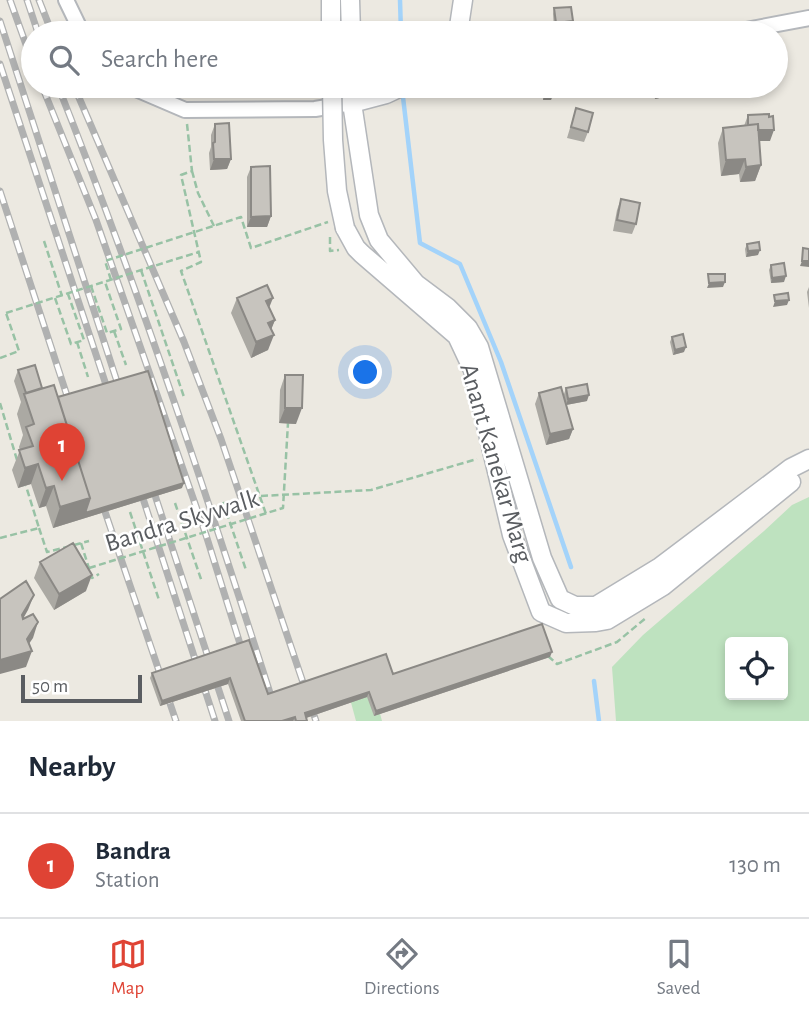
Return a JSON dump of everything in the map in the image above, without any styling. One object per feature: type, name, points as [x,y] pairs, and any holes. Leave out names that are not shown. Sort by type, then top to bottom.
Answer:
[{"type":"street","points":[[66,0],[76,21]]},
{"type":"street","points":[[331,0],[331,21]]},
{"type":"street","points":[[350,0],[351,21]]},
{"type":"street","points":[[460,21],[463,0]]},
{"type":"street","points":[[788,22],[809,18]]},
{"type":"street","points":[[158,98],[186,110],[315,109],[342,98]]},
{"type":"street","name":"Anant Kanekar Marg","points":[[332,98],[337,225],[362,254],[457,336],[473,370],[512,535],[541,612],[566,623],[607,620],[663,586],[796,478],[809,471]]},
{"type":"street","name":"Anant Kanekar Marg","points":[[353,98],[369,215],[379,240],[416,284],[448,308],[468,328],[478,348],[542,558],[560,599],[575,606],[597,606],[660,567],[791,468],[809,459]]},
{"type":"path","points":[[186,110],[192,171],[198,193],[214,226]]},
{"type":"path","points":[[192,171],[181,175],[201,262],[181,271],[266,513]]},
{"type":"path","points":[[111,280],[105,261],[241,217],[251,248],[337,225]]},
{"type":"path","points":[[44,241],[62,296]]},
{"type":"path","points":[[0,358],[19,351],[6,313],[199,252]]},
{"type":"path","points":[[141,270],[184,397]]},
{"type":"path","points":[[91,286],[107,333],[121,329],[105,282]]},
{"type":"path","points":[[55,298],[71,344],[84,340],[68,294]]},
{"type":"path","points":[[114,331],[126,365]]},
{"type":"path","points":[[77,342],[88,377]]},
{"type":"path","points":[[0,403],[20,468]]},
{"type":"path","name":"Bandra Skywalk","points":[[89,568],[283,508],[288,424]]},
{"type":"path","points":[[261,496],[371,490],[474,460]]},
{"type":"path","points":[[26,486],[47,552],[89,541]]},
{"type":"path","points":[[223,502],[246,570]]},
{"type":"path","points":[[175,503],[202,582]]},
{"type":"path","points":[[130,512],[159,600]]},
{"type":"path","points":[[0,538],[39,528]]},
{"type":"path","points":[[81,543],[92,578],[99,574]]},
{"type":"green space","points":[[809,497],[809,721],[616,721],[612,667],[643,635],[792,505]]},
{"type":"green space","points":[[368,668],[382,721],[356,721],[343,673]]},
{"type":"building","points":[[571,7],[573,21],[556,21],[554,8]]},
{"type":"building","points":[[576,108],[593,113],[588,132],[571,127]]},
{"type":"building","points":[[769,114],[769,117],[773,116],[774,130],[758,130],[758,124],[748,125],[748,115]]},
{"type":"building","points":[[229,123],[231,159],[214,159],[215,124]]},
{"type":"building","points":[[758,124],[761,165],[746,167],[745,159],[726,160],[723,128]]},
{"type":"building","points":[[270,166],[271,216],[251,217],[251,167]]},
{"type":"building","points":[[621,199],[640,203],[636,224],[617,220]]},
{"type":"building","points":[[759,242],[760,250],[748,251],[747,244]]},
{"type":"building","points":[[803,248],[809,249],[809,261],[802,261]]},
{"type":"building","points":[[784,263],[786,276],[772,278],[771,265]]},
{"type":"building","points":[[708,274],[725,274],[725,282],[709,283]]},
{"type":"building","points":[[267,285],[273,298],[266,301],[275,320],[268,323],[274,335],[256,342],[237,298]]},
{"type":"building","points":[[788,293],[789,300],[775,301],[774,295]]},
{"type":"building","points":[[683,334],[686,347],[675,350],[672,337]]},
{"type":"building","points":[[35,365],[42,388],[26,393],[18,370]]},
{"type":"building","points":[[148,371],[184,483],[85,513],[90,498],[58,397]]},
{"type":"building","points":[[285,375],[303,375],[302,408],[285,408]]},
{"type":"building","points":[[587,384],[589,395],[568,399],[566,388]]},
{"type":"building","points":[[54,385],[90,498],[60,507],[54,486],[46,488],[38,464],[25,468],[19,450],[33,446],[26,427],[34,424],[24,394]]},
{"type":"building","points":[[561,387],[573,429],[550,434],[539,393]]},
{"type":"building","points":[[73,543],[92,575],[59,594],[40,562]]},
{"type":"building","points":[[26,581],[34,595],[22,615],[23,619],[33,614],[38,622],[27,639],[32,651],[0,660],[0,599]]},
{"type":"building","points":[[542,624],[552,652],[376,711],[369,692],[305,713],[307,721],[296,721],[295,717],[282,721],[245,721],[230,678],[162,701],[152,673],[249,640],[268,694],[386,654],[393,674]]},
{"type":"waterway","points":[[400,0],[401,21]]},
{"type":"waterway","points":[[403,98],[420,243],[460,264],[501,362],[571,567]]},
{"type":"waterway","points":[[594,681],[599,721]]},
{"type":"railway","points":[[10,0],[21,31]]},
{"type":"railway","points":[[27,0],[34,21]]},
{"type":"railway","points":[[39,0],[47,21]]},
{"type":"railway","points":[[0,21],[21,86]]},
{"type":"railway","points":[[0,64],[112,403]]},
{"type":"railway","points":[[25,98],[122,397]]},
{"type":"railway","points":[[47,98],[96,220],[206,535],[246,663]]},
{"type":"railway","points":[[63,98],[146,322],[279,721]]},
{"type":"railway","points":[[79,98],[184,342],[221,439],[316,721]]},
{"type":"railway","points":[[0,191],[73,414]]},
{"type":"railway","points":[[149,477],[229,721]]},
{"type":"railway","points":[[138,483],[215,721]]},
{"type":"railway","points":[[99,494],[176,721]]},
{"type":"place","name":"Bandra","points":[[62,481]]}]
